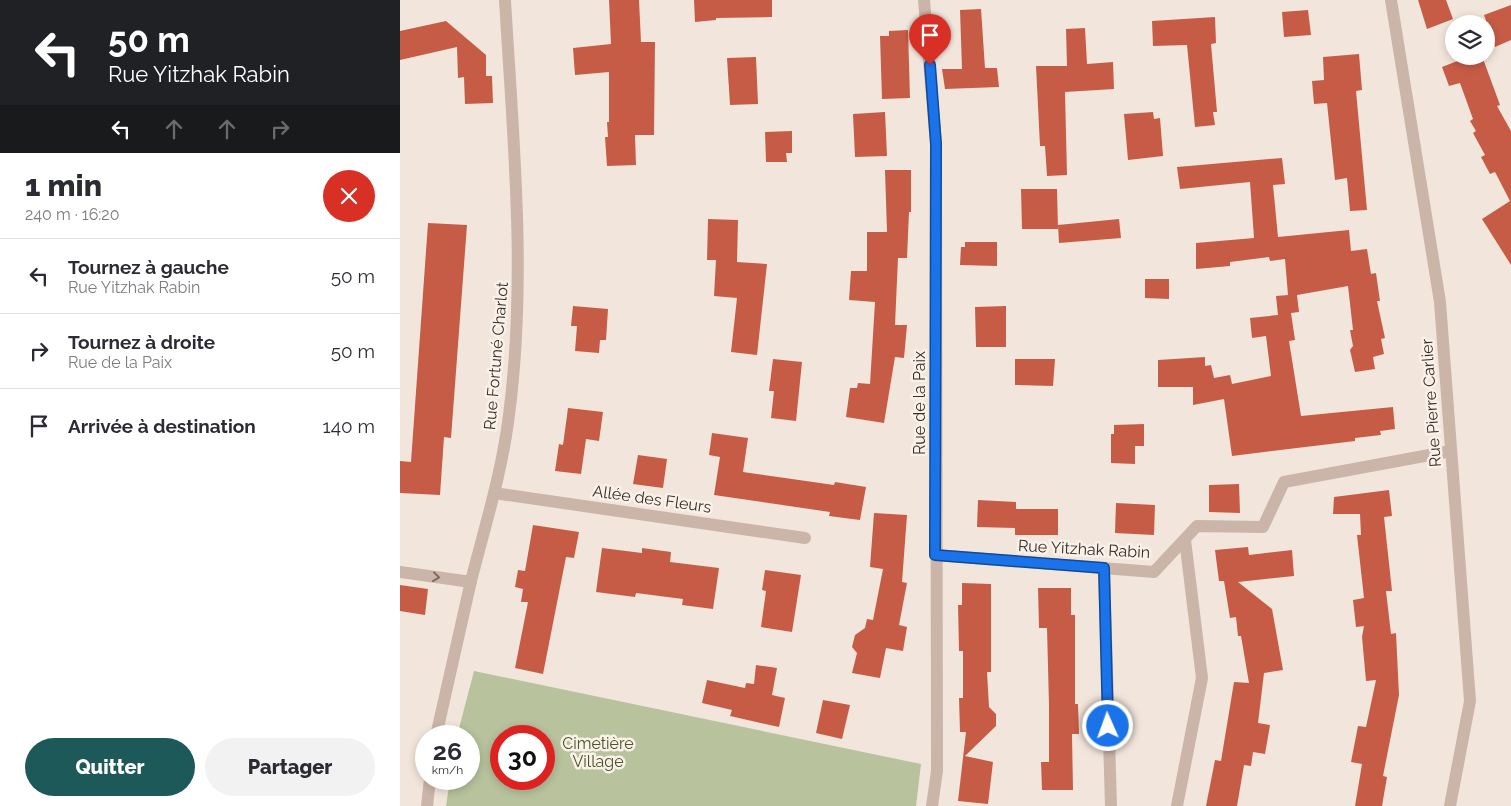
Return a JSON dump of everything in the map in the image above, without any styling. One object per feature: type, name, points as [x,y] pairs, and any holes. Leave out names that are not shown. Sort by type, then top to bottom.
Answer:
[{"type":"street","name":"Rue Fortuné Charlot","points":[[438,725],[471,582],[494,493],[509,418],[517,336],[519,276],[505,0]]},
{"type":"street","name":"Rue de la Paix","points":[[924,0],[936,144],[935,555],[937,771],[932,806]]},
{"type":"street","name":"Rue Pierre Carlier","points":[[1391,0],[1440,302],[1470,701],[1450,806]]},
{"type":"street","name":"Rue Yitzhak Rabin","points":[[935,555],[1154,572],[1197,526],[1263,526],[1284,482],[1451,452]]},
{"type":"street","name":"Allée des Fleurs","points":[[494,493],[805,538]]},
{"type":"street","points":[[1177,806],[1202,678],[1184,540]]},
{"type":"street","points":[[1104,568],[1111,806]]},
{"type":"street","points":[[400,572],[471,582]]},
{"type":"street","points":[[427,806],[429,790]]},
{"type":"green space","name":"Cimetière Village","points":[[474,671],[921,764],[916,806],[446,806],[448,790],[480,790],[480,725],[460,725]]},
{"type":"building","points":[[609,0],[639,0],[641,42],[655,42],[654,135],[635,135],[636,165],[607,166],[605,137],[608,137],[607,122],[609,122],[609,72],[575,75],[573,48],[611,44]]},
{"type":"building","points":[[694,0],[772,0],[772,17],[716,18],[716,20],[695,22]]},
{"type":"building","points":[[1418,0],[1446,0],[1452,15],[1445,15],[1445,22],[1427,29]]},
{"type":"building","points":[[1511,5],[1511,40],[1495,47],[1495,15],[1484,15]]},
{"type":"building","points":[[981,9],[985,68],[997,68],[999,87],[945,89],[942,69],[962,69],[960,10]]},
{"type":"building","points":[[1308,10],[1311,35],[1284,37],[1282,12]]},
{"type":"building","points":[[1215,17],[1216,43],[1211,44],[1217,112],[1213,112],[1215,125],[1195,127],[1187,45],[1153,46],[1152,21]]},
{"type":"building","points":[[446,21],[486,55],[486,76],[492,76],[493,103],[465,104],[464,77],[458,78],[457,47],[400,60],[400,31]]},
{"type":"building","points":[[1085,28],[1087,64],[1113,62],[1114,89],[1065,92],[1067,175],[1047,176],[1045,146],[1040,146],[1036,66],[1067,66],[1066,29]]},
{"type":"building","points":[[908,30],[910,98],[882,99],[880,36],[889,36],[889,31]]},
{"type":"building","points":[[1359,54],[1362,90],[1356,91],[1367,210],[1350,211],[1347,178],[1335,180],[1327,103],[1314,104],[1312,81],[1324,80],[1323,57]]},
{"type":"building","points":[[756,57],[758,104],[730,105],[727,58]]},
{"type":"building","points":[[1447,65],[1485,65],[1500,105],[1497,106],[1511,131],[1511,265],[1482,219],[1510,201],[1495,172],[1490,174],[1481,157],[1485,155],[1473,133],[1476,131],[1470,121],[1473,119],[1460,83],[1449,86],[1442,67]]},
{"type":"building","points":[[885,112],[887,156],[855,157],[853,114]]},
{"type":"building","points":[[1153,112],[1154,119],[1160,118],[1163,156],[1128,160],[1124,114]]},
{"type":"building","points":[[792,131],[792,153],[786,153],[787,162],[766,162],[765,132]]},
{"type":"building","points":[[1282,158],[1285,184],[1273,185],[1278,237],[1349,230],[1351,251],[1367,249],[1371,274],[1376,273],[1380,301],[1377,301],[1385,338],[1381,339],[1384,354],[1373,357],[1375,369],[1355,372],[1350,350],[1353,346],[1350,330],[1353,330],[1348,286],[1297,295],[1299,312],[1291,313],[1295,340],[1289,341],[1301,416],[1393,407],[1395,429],[1380,431],[1381,435],[1355,438],[1355,441],[1232,456],[1224,399],[1193,405],[1193,387],[1158,387],[1158,360],[1205,357],[1205,366],[1211,365],[1214,378],[1230,375],[1232,384],[1271,376],[1266,336],[1252,338],[1250,318],[1278,315],[1276,296],[1288,295],[1285,259],[1270,261],[1269,257],[1230,262],[1230,266],[1196,269],[1196,243],[1254,238],[1250,182],[1180,189],[1177,167]]},
{"type":"building","points":[[885,170],[911,170],[911,212],[909,212],[907,258],[898,258],[895,325],[907,325],[904,358],[895,357],[884,423],[846,417],[850,388],[857,388],[858,383],[870,384],[875,302],[849,300],[851,271],[867,271],[867,232],[887,232]]},
{"type":"building","points":[[1021,189],[1057,189],[1058,229],[1022,229]]},
{"type":"building","points":[[708,219],[738,220],[737,262],[767,264],[757,355],[731,352],[737,298],[714,296],[716,260],[707,260]]},
{"type":"building","points":[[1119,219],[1121,238],[1059,243],[1058,225]]},
{"type":"building","points":[[428,223],[467,225],[451,438],[444,437],[440,495],[400,493],[400,461],[411,462]]},
{"type":"building","points":[[965,242],[997,242],[997,266],[960,265],[961,247],[965,247]]},
{"type":"building","points":[[1145,279],[1169,279],[1169,299],[1145,298]]},
{"type":"building","points":[[573,306],[608,309],[606,340],[600,340],[599,353],[575,351],[577,326],[571,326]]},
{"type":"building","points":[[1006,306],[1006,347],[976,347],[975,307]]},
{"type":"building","points":[[773,359],[802,362],[796,421],[771,418],[774,391],[769,391]]},
{"type":"building","points":[[1015,359],[1055,359],[1053,386],[1015,385]]},
{"type":"building","points":[[568,408],[603,412],[599,441],[586,439],[581,474],[555,471],[559,444],[563,445]]},
{"type":"building","points":[[1144,424],[1144,446],[1135,446],[1135,464],[1111,463],[1111,434],[1114,434],[1114,425]]},
{"type":"building","points":[[712,433],[748,438],[743,472],[834,485],[835,482],[866,487],[860,520],[829,516],[830,512],[714,495],[720,457],[709,455]]},
{"type":"building","points":[[638,455],[667,459],[663,488],[633,484]]},
{"type":"building","points":[[1239,484],[1240,513],[1209,512],[1209,485]]},
{"type":"building","points":[[1389,490],[1392,516],[1384,517],[1392,591],[1386,591],[1391,634],[1396,633],[1399,695],[1383,776],[1387,777],[1382,806],[1355,806],[1362,764],[1351,762],[1358,726],[1366,727],[1376,680],[1366,681],[1362,637],[1364,626],[1356,627],[1353,600],[1364,598],[1357,535],[1361,535],[1360,514],[1333,514],[1334,497]]},
{"type":"building","points":[[978,500],[1016,502],[1016,509],[1058,509],[1058,535],[1015,535],[1015,528],[977,527]]},
{"type":"building","points":[[1116,503],[1155,505],[1154,535],[1115,533]]},
{"type":"building","points":[[874,513],[907,515],[902,582],[907,583],[899,625],[907,627],[903,651],[886,648],[880,678],[852,673],[857,653],[852,647],[855,635],[865,628],[867,619],[873,620],[883,569],[870,567]]},
{"type":"building","points":[[533,525],[579,532],[574,558],[566,557],[543,674],[515,668],[528,602],[521,602],[523,589],[515,587],[518,570],[525,571]]},
{"type":"building","points":[[1248,547],[1249,555],[1292,550],[1294,576],[1238,582],[1272,609],[1283,670],[1264,673],[1258,723],[1270,725],[1265,754],[1253,752],[1251,766],[1244,765],[1237,806],[1206,806],[1215,760],[1221,761],[1234,682],[1249,683],[1241,636],[1238,636],[1236,617],[1230,618],[1224,581],[1219,581],[1215,550]]},
{"type":"building","points":[[602,548],[642,553],[642,548],[671,552],[670,562],[719,568],[713,609],[682,605],[683,599],[636,593],[635,597],[596,592]]},
{"type":"building","points":[[765,570],[801,575],[792,632],[761,627],[766,591],[762,590]]},
{"type":"building","points":[[962,583],[991,584],[991,672],[987,672],[989,707],[996,714],[996,726],[965,756],[993,762],[988,804],[958,801],[966,732],[960,732],[959,698],[963,698],[963,651],[959,651],[958,605],[962,605]]},
{"type":"building","points":[[400,585],[428,589],[425,615],[400,611]]},
{"type":"building","points":[[1038,588],[1071,588],[1071,615],[1075,615],[1075,704],[1078,704],[1079,734],[1072,734],[1073,790],[1042,790],[1041,762],[1049,762],[1049,705],[1047,628],[1039,628]]},
{"type":"building","points":[[756,665],[777,668],[772,695],[785,698],[779,727],[730,716],[732,710],[702,703],[707,680],[745,688],[746,683],[754,684]]},
{"type":"building","points":[[823,700],[850,705],[842,739],[816,733]]},
{"type":"route","points":[[930,65],[936,144],[935,555],[1104,568],[1108,726]]}]
